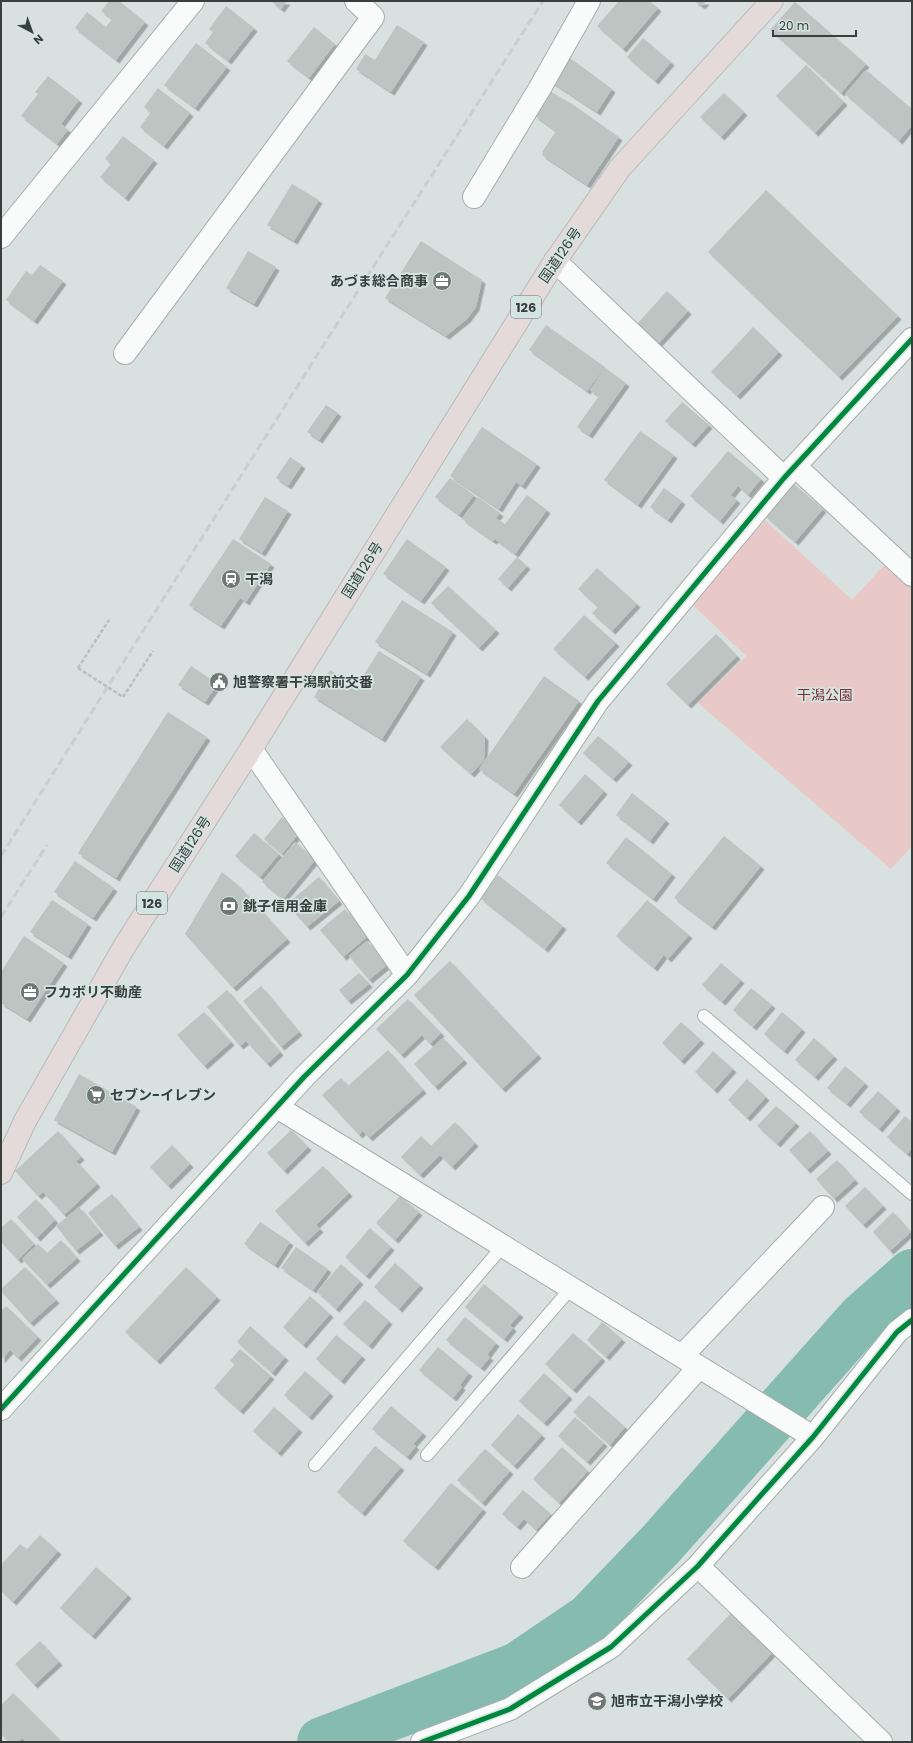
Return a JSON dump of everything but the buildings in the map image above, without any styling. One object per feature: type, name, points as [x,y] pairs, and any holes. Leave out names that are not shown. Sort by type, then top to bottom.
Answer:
[{"type":"highway","name":"国道126号","points":[[1,1173],[25,1121],[124,947],[251,749],[555,261],[620,168],[772,1]]},
{"type":"street","points":[[1,238],[193,1]]},
{"type":"street","points":[[125,353],[373,17],[356,1]]},
{"type":"street","points":[[474,197],[540,88],[589,1]]},
{"type":"street","points":[[555,261],[789,472],[912,575]]},
{"type":"street","points":[[1,1409],[304,1077],[407,975],[469,896],[598,701],[789,472],[912,339]]},
{"type":"street","points":[[251,749],[407,975]]},
{"type":"street","points":[[277,1107],[814,1437]]},
{"type":"street","points":[[522,1567],[691,1362],[823,1207]]},
{"type":"street","points":[[422,1742],[510,1709],[611,1647],[698,1566],[814,1437],[897,1332],[912,1320]]},
{"type":"street","points":[[698,1566],[880,1742]]},
{"type":"lane","points":[[704,1016],[912,1194]]},
{"type":"lane","points":[[315,1465],[503,1246]]},
{"type":"lane","points":[[427,1455],[572,1287]]},
{"type":"path","points":[[109,620],[78,668],[123,697],[152,651]]},
{"type":"green space","name":"干潟公園","points":[[765,520],[852,600],[887,562],[912,584],[912,846],[891,869],[698,703],[746,656],[692,604]]},
{"type":"waterway","points":[[322,1742],[518,1667],[589,1619],[662,1543],[862,1318],[912,1274]]},
{"type":"railway","points":[[1,856],[326,341],[543,1]]},
{"type":"railway","points":[[1,917],[47,845]]},
{"type":"cycle path","points":[[1,1409],[304,1077],[407,975],[469,896],[598,701],[784,478],[912,339]]},
{"type":"cycle path","points":[[422,1742],[510,1709],[611,1647],[698,1566],[813,1437],[897,1332],[912,1320]]},
{"type":"place","name":"あづま総合商事","points":[[442,281]]},
{"type":"place","name":"干潟","points":[[231,579]]},
{"type":"place","name":"旭警察署干潟駅前交番","points":[[219,682]]},
{"type":"place","name":"銚子信用金庫","points":[[229,906]]},
{"type":"place","name":"フカボリ不動産","points":[[30,992]]},
{"type":"place","name":"セブン-イレブン","points":[[96,1095]]},
{"type":"place","name":"旭市立干潟小学校","points":[[597,1701]]}]
